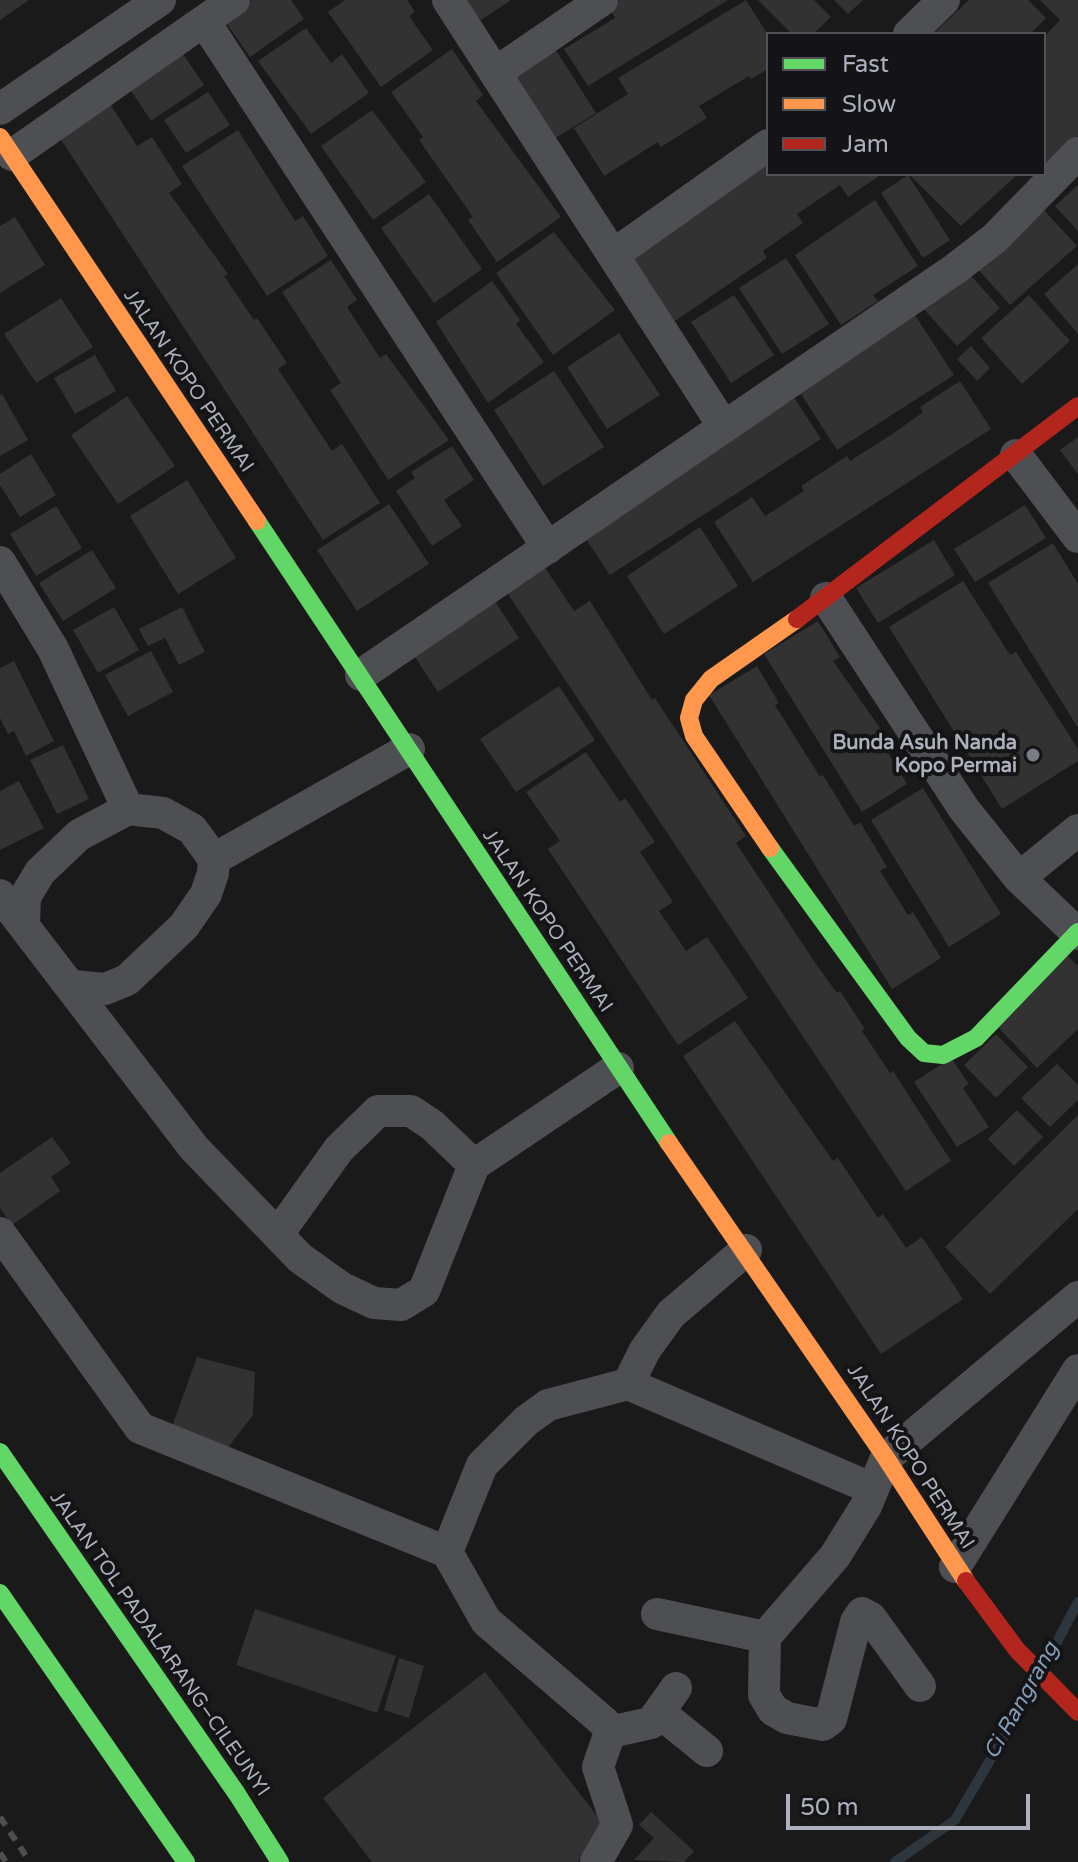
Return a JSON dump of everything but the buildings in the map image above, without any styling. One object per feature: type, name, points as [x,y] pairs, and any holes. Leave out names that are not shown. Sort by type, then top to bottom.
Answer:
[{"type":"main road","name":"JALAN KOPO PERMAI","points":[[6,147],[361,675],[618,1068],[746,1250],[886,1458],[955,1567],[1017,1650],[1074,1707]]},
{"type":"main road","points":[[1078,406],[826,598],[711,679],[694,700],[689,718],[694,736],[772,851],[918,1049],[932,1056],[943,1055],[976,1038],[1078,933]]},
{"type":"main road","name":"JALAN TOL PADALARANG–CILEUNYI","points":[[0,1452],[237,1794],[280,1862]]},
{"type":"main road","points":[[0,1593],[186,1862]]},
{"type":"street","points":[[0,109],[160,0]]},
{"type":"street","points":[[6,147],[234,0]]},
{"type":"street","points":[[448,0],[724,427]]},
{"type":"street","points":[[495,73],[602,0]]},
{"type":"street","points":[[911,32],[944,0]]},
{"type":"street","points":[[204,21],[548,548]]},
{"type":"street","points":[[613,255],[766,146]]},
{"type":"street","points":[[361,675],[985,246],[1078,153]]},
{"type":"street","points":[[1016,455],[1078,537]]},
{"type":"street","points":[[0,562],[53,649],[128,809]]},
{"type":"street","points":[[826,598],[937,770],[1019,878],[1078,933]]},
{"type":"street","points":[[73,986],[105,989],[146,965],[184,926],[206,894],[214,859],[409,749]]},
{"type":"street","points":[[24,923],[25,897],[40,872],[79,835],[128,809],[163,813],[192,829],[214,859]]},
{"type":"street","points":[[1019,878],[1078,830]]},
{"type":"street","points":[[0,895],[73,986],[194,1148],[300,1258],[342,1288],[374,1303],[401,1305],[424,1291],[474,1165],[618,1068]]},
{"type":"street","points":[[278,1234],[332,1158],[378,1111],[400,1108],[411,1111],[432,1125],[474,1165]]},
{"type":"street","points":[[0,1233],[140,1428],[447,1552],[486,1621],[605,1723],[610,1732],[598,1767],[617,1825],[596,1862]]},
{"type":"street","points":[[628,1384],[645,1350],[671,1314],[746,1250]]},
{"type":"street","points":[[920,1686],[871,1618],[862,1613],[856,1622],[831,1719],[823,1725],[787,1718],[773,1710],[764,1695],[765,1637],[835,1556],[873,1489],[886,1458],[1078,1297]]},
{"type":"street","points":[[955,1567],[1078,1370]]},
{"type":"street","points":[[447,1552],[482,1465],[526,1421],[548,1405],[628,1384],[873,1489]]},
{"type":"street","points":[[657,1614],[765,1637]]},
{"type":"street","points":[[610,1732],[651,1723],[668,1700],[707,1751]]},
{"type":"waterway","name":"Ci Rangrang","points":[[1046,1663],[1078,1602]]},
{"type":"waterway","name":"Ci Rangrang","points":[[895,1862],[955,1820],[1034,1685]]},
{"type":"railway","points":[[0,1817],[30,1862]]},
{"type":"railway","points":[[0,1853],[6,1862]]},
{"type":"traffic: fast","points":[[257,521],[669,1143]]},
{"type":"traffic: fast","points":[[770,848],[908,1038],[924,1053],[943,1055],[976,1038],[1078,932]]},
{"type":"traffic: fast","points":[[0,1452],[237,1794],[280,1862]]},
{"type":"traffic: fast","points":[[0,1593],[186,1862]]},
{"type":"traffic: slow","points":[[0,137],[257,521]]},
{"type":"traffic: slow","points":[[770,848],[694,736],[689,718],[694,700],[711,679],[797,619]]},
{"type":"traffic: slow","points":[[669,1143],[886,1458],[966,1581]]},
{"type":"traffic: jam","points":[[797,619],[1078,406]]},
{"type":"traffic: jam","points":[[966,1581],[1017,1650],[1078,1712]]},
{"type":"place","name":"Bunda Asuh Nanda Kopo Permai","points":[[1033,755]]}]
